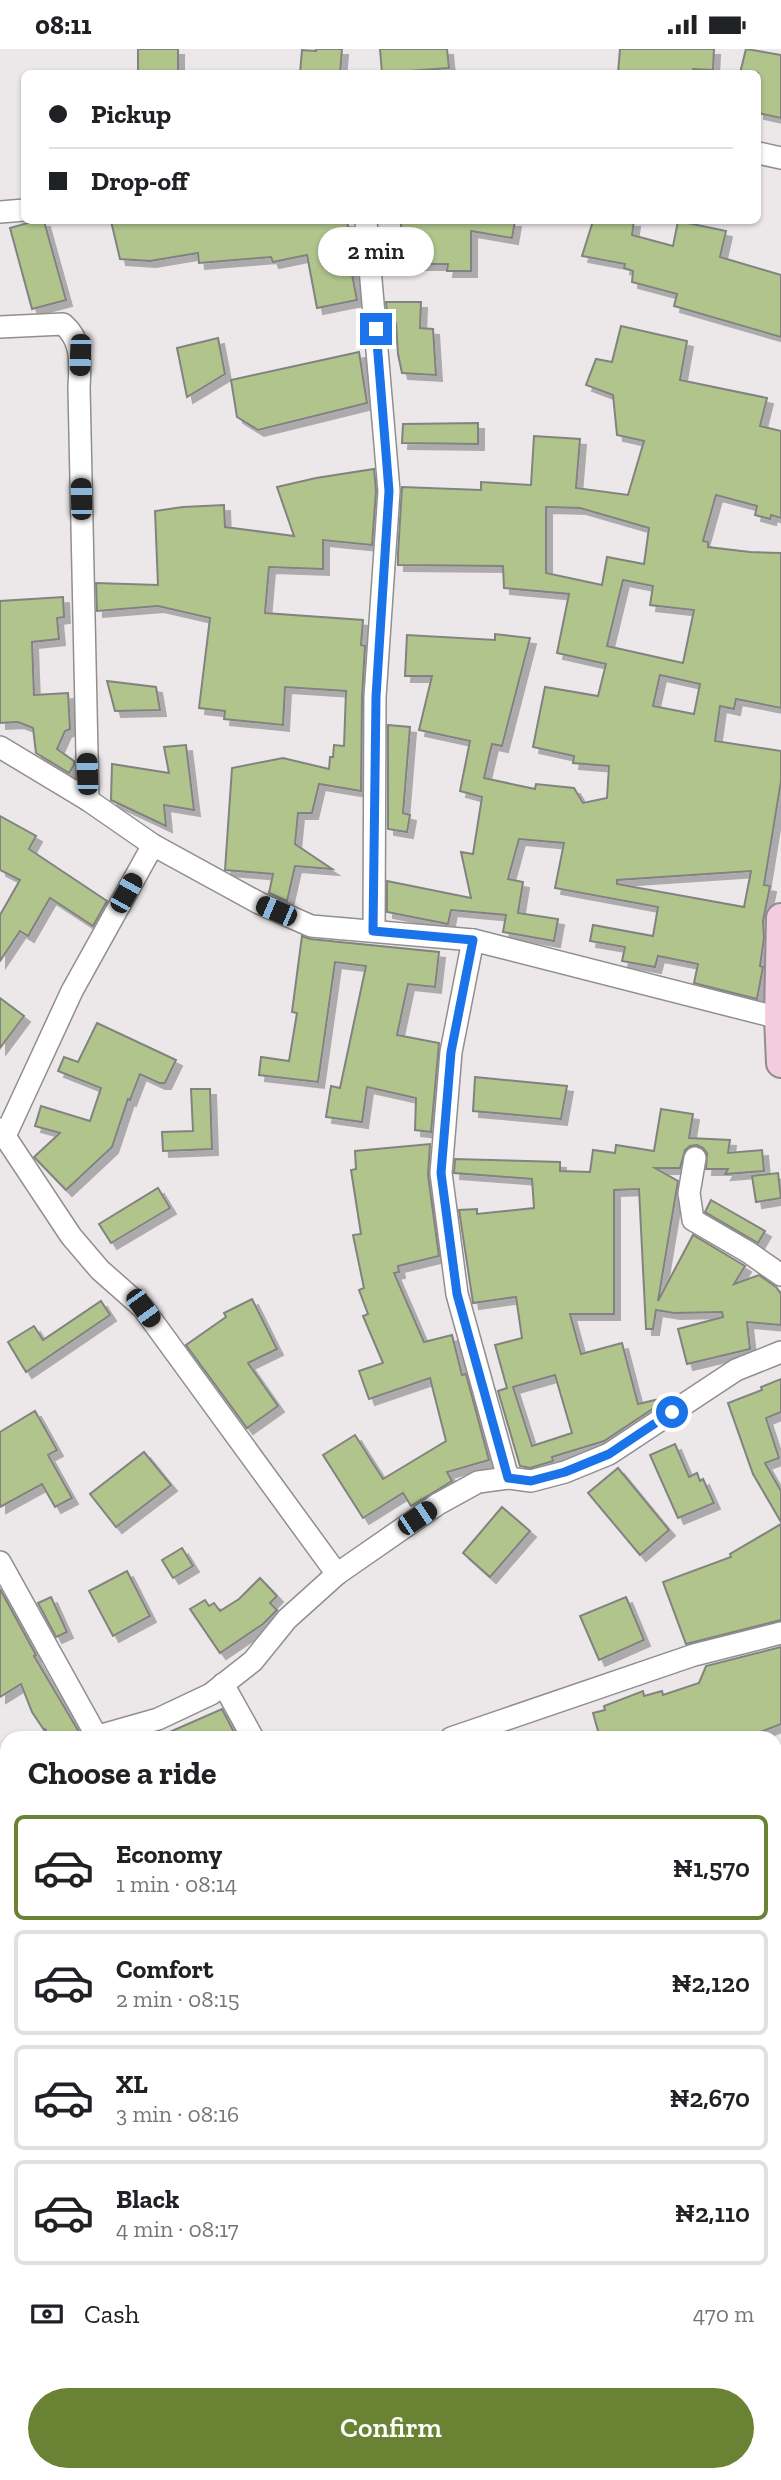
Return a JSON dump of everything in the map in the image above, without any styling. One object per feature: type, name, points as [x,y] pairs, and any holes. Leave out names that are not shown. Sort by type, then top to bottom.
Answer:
[{"type":"street","points":[[761,154],[781,158]]},
{"type":"street","points":[[0,212],[21,209]]},
{"type":"street","points":[[366,224],[389,491],[376,697],[373,931]]},
{"type":"street","points":[[0,327],[63,324],[74,333],[80,355],[88,800]]},
{"type":"street","points":[[0,747],[88,800],[153,845],[259,903],[311,926],[473,940],[779,1018]]},
{"type":"street","points":[[153,845],[72,991],[2,1132],[71,1236],[100,1270],[143,1308],[337,1574]]},
{"type":"street","points":[[781,918],[781,1063]]},
{"type":"street","points":[[473,940],[451,1052],[441,1173],[457,1294],[508,1478]]},
{"type":"street","points":[[695,1158],[689,1193],[693,1220],[781,1275]]},
{"type":"street","points":[[115,1731],[158,1719],[211,1694],[253,1661],[286,1619],[337,1574],[438,1504],[478,1482],[508,1478],[531,1481],[565,1472],[609,1454],[736,1370],[781,1352]]},
{"type":"street","points":[[0,1562],[91,1731]]},
{"type":"street","points":[[471,1731],[694,1655],[781,1633]]},
{"type":"street","points":[[223,1684],[249,1731]]},
{"type":"building","points":[[138,49],[178,49],[178,70],[138,70]]},
{"type":"building","points":[[342,49],[340,70],[300,70],[302,50]]},
{"type":"building","points":[[380,49],[447,49],[449,68],[382,70]]},
{"type":"building","points":[[620,49],[714,49],[713,70],[618,70]]},
{"type":"building","points":[[746,49],[781,55],[781,118],[761,114],[761,70],[741,70]]},
{"type":"building","points":[[24,224],[45,224],[66,300],[32,309],[10,228]]},
{"type":"building","points":[[112,224],[348,224],[350,236],[345,238],[357,300],[317,308],[307,255],[273,262],[271,257],[199,263],[198,253],[150,261],[120,259]]},
{"type":"building","points":[[401,224],[514,224],[512,238],[471,231],[471,271],[447,271],[448,264],[401,264]]},
{"type":"building","points":[[592,224],[634,224],[632,235],[673,246],[677,224],[692,224],[726,231],[720,257],[781,275],[781,337],[674,306],[677,294],[632,282],[633,271],[624,268],[625,264],[582,256]]},
{"type":"building","points":[[386,302],[421,302],[420,328],[433,329],[436,375],[402,373],[396,323],[388,323]]},
{"type":"building","points":[[621,326],[687,341],[680,380],[767,398],[760,426],[781,431],[781,518],[771,515],[770,519],[755,515],[757,506],[716,495],[703,541],[708,542],[708,547],[781,553],[781,708],[736,699],[734,709],[720,706],[715,741],[781,751],[781,781],[764,885],[770,886],[763,921],[764,938],[760,966],[763,967],[757,999],[694,983],[698,964],[658,956],[655,967],[622,961],[625,947],[590,941],[593,925],[653,936],[658,907],[555,888],[564,843],[519,839],[508,879],[523,882],[518,913],[558,919],[554,941],[503,932],[506,915],[451,910],[448,924],[387,912],[387,881],[471,898],[461,852],[473,854],[482,797],[460,791],[470,741],[419,730],[432,676],[405,676],[407,635],[495,640],[495,634],[530,638],[502,746],[492,744],[484,778],[535,789],[536,784],[574,788],[583,803],[607,798],[609,766],[573,763],[574,756],[533,747],[545,687],[598,696],[606,664],[557,653],[569,594],[504,588],[503,566],[398,565],[398,554],[402,487],[481,490],[481,482],[531,485],[534,436],[580,439],[576,488],[628,495],[644,441],[617,435],[613,395],[586,385],[596,359],[612,362]],"holes":[[[546,507],[580,508],[649,528],[644,564],[607,557],[602,585],[546,573]],[[623,580],[653,586],[650,605],[694,610],[683,663],[607,646]],[[660,675],[700,684],[694,714],[653,706]],[[751,871],[744,907],[617,884],[617,880]]]},
{"type":"building","points":[[218,338],[225,374],[187,397],[177,348]]},
{"type":"building","points":[[359,352],[367,403],[258,430],[237,417],[231,380]]},
{"type":"building","points":[[478,423],[478,444],[402,443],[403,424]]},
{"type":"building","points":[[374,469],[376,491],[372,545],[323,540],[323,569],[269,567],[265,613],[363,620],[361,645],[365,646],[361,791],[319,784],[312,813],[298,813],[295,844],[332,869],[295,866],[287,901],[269,893],[273,874],[225,870],[232,768],[283,758],[329,769],[334,745],[344,746],[346,691],[285,687],[283,725],[224,719],[225,711],[199,708],[210,618],[158,606],[97,611],[96,583],[158,585],[155,511],[224,505],[225,527],[294,536],[277,487]]},
{"type":"building","points":[[63,597],[64,617],[57,618],[59,639],[32,642],[34,695],[68,693],[70,729],[65,731],[57,749],[74,761],[69,773],[36,753],[33,728],[18,722],[0,723],[0,601]]},
{"type":"building","points":[[107,681],[156,687],[160,710],[115,711]]},
{"type":"building","points":[[388,725],[410,727],[403,813],[410,815],[407,832],[388,829]]},
{"type":"building","points":[[186,745],[194,810],[164,805],[166,826],[111,800],[112,764],[169,773],[164,747]]},
{"type":"building","points":[[0,816],[36,836],[29,849],[107,901],[93,926],[50,898],[28,936],[20,931],[0,961],[0,915],[20,880],[0,870]]},
{"type":"building","points":[[302,936],[439,952],[435,987],[408,984],[397,1035],[439,1043],[431,1132],[415,1130],[416,1098],[367,1087],[362,1122],[326,1117],[331,1086],[340,1088],[366,966],[335,962],[318,1082],[259,1075],[261,1057],[289,1061],[297,1013],[292,1012]]},
{"type":"building","points":[[0,998],[24,1016],[0,1048]]},
{"type":"building","points":[[97,1023],[176,1060],[165,1083],[140,1074],[130,1100],[128,1099],[112,1147],[66,1190],[34,1157],[60,1133],[35,1126],[41,1106],[90,1121],[101,1088],[58,1071],[64,1057],[78,1062]]},
{"type":"building","points":[[475,1077],[567,1086],[561,1119],[473,1111]]},
{"type":"building","points":[[191,1089],[210,1089],[212,1149],[163,1151],[162,1132],[193,1131]]},
{"type":"building","points":[[661,1109],[693,1114],[689,1138],[730,1140],[728,1153],[762,1150],[764,1171],[725,1174],[728,1169],[706,1169],[707,1153],[697,1145],[685,1150],[680,1168],[655,1168],[678,1181],[658,1301],[693,1235],[745,1266],[734,1284],[759,1275],[776,1287],[781,1294],[781,1325],[747,1322],[750,1349],[687,1364],[678,1329],[723,1317],[722,1312],[674,1313],[656,1310],[653,1329],[646,1329],[639,1189],[614,1190],[614,1314],[570,1314],[581,1354],[622,1343],[638,1404],[672,1396],[604,1441],[552,1457],[553,1461],[530,1468],[520,1466],[498,1391],[507,1388],[495,1345],[522,1338],[516,1297],[473,1303],[459,1210],[477,1209],[477,1214],[534,1208],[532,1179],[454,1173],[455,1159],[560,1162],[560,1171],[590,1172],[593,1150],[615,1153],[616,1145],[654,1151]],"holes":[[[555,1375],[572,1433],[532,1446],[513,1387]]]},
{"type":"building","points":[[430,1144],[428,1175],[439,1256],[398,1266],[399,1272],[394,1273],[424,1342],[452,1335],[462,1375],[466,1374],[489,1460],[447,1472],[452,1481],[411,1506],[403,1493],[363,1518],[323,1455],[355,1435],[383,1479],[446,1441],[430,1378],[369,1399],[359,1371],[383,1363],[363,1316],[368,1314],[359,1290],[364,1288],[353,1235],[361,1234],[351,1170],[356,1169],[355,1151]]},
{"type":"building","points":[[778,1173],[781,1198],[756,1202],[752,1176]]},
{"type":"building","points":[[158,1188],[170,1208],[111,1243],[99,1224]]},
{"type":"building","points":[[711,1200],[765,1231],[758,1243],[705,1212]]},
{"type":"building","points":[[252,1299],[277,1349],[248,1363],[278,1406],[247,1428],[186,1345],[226,1317],[224,1313]]},
{"type":"building","points":[[101,1301],[110,1315],[26,1372],[8,1342],[34,1326],[43,1340]]},
{"type":"building","points":[[781,1379],[781,1412],[766,1418],[779,1458],[765,1463],[781,1491],[781,1522],[753,1474],[728,1403],[762,1390],[761,1387]]},
{"type":"building","points":[[35,1411],[57,1450],[48,1455],[72,1498],[55,1507],[42,1484],[0,1507],[0,1432]]},
{"type":"building","points":[[675,1444],[689,1477],[697,1473],[700,1481],[703,1479],[714,1503],[678,1518],[650,1455]]},
{"type":"building","points":[[144,1452],[171,1485],[116,1527],[90,1494]]},
{"type":"building","points":[[618,1468],[669,1530],[640,1555],[588,1493]]},
{"type":"building","points":[[502,1507],[530,1531],[490,1577],[463,1553]]},
{"type":"building","points":[[781,1524],[781,1620],[686,1644],[663,1582],[731,1557],[730,1554]]},
{"type":"building","points":[[182,1548],[193,1566],[173,1578],[162,1560]]},
{"type":"building","points":[[127,1571],[150,1616],[113,1636],[89,1591]]},
{"type":"building","points":[[260,1578],[277,1596],[270,1603],[277,1610],[263,1624],[220,1653],[190,1609],[205,1600],[209,1606],[214,1603],[220,1611],[239,1599]]},
{"type":"building","points":[[0,1589],[36,1655],[34,1656],[78,1731],[44,1730],[32,1712],[21,1684],[0,1697]]},
{"type":"building","points":[[51,1597],[67,1632],[56,1637],[38,1603]]},
{"type":"building","points":[[626,1597],[644,1640],[599,1660],[580,1616]]},
{"type":"building","points":[[781,1647],[781,1724],[763,1731],[598,1731],[593,1713],[605,1710],[604,1706],[643,1691],[644,1696],[662,1691],[663,1695],[699,1683],[706,1666]]},
{"type":"building","points":[[222,1709],[233,1731],[172,1731]]},
{"type":"route","points":[[376,329],[389,491],[376,697],[373,931],[473,940],[451,1052],[441,1173],[457,1294],[508,1478],[531,1481],[565,1472],[609,1454],[672,1412]]}]
